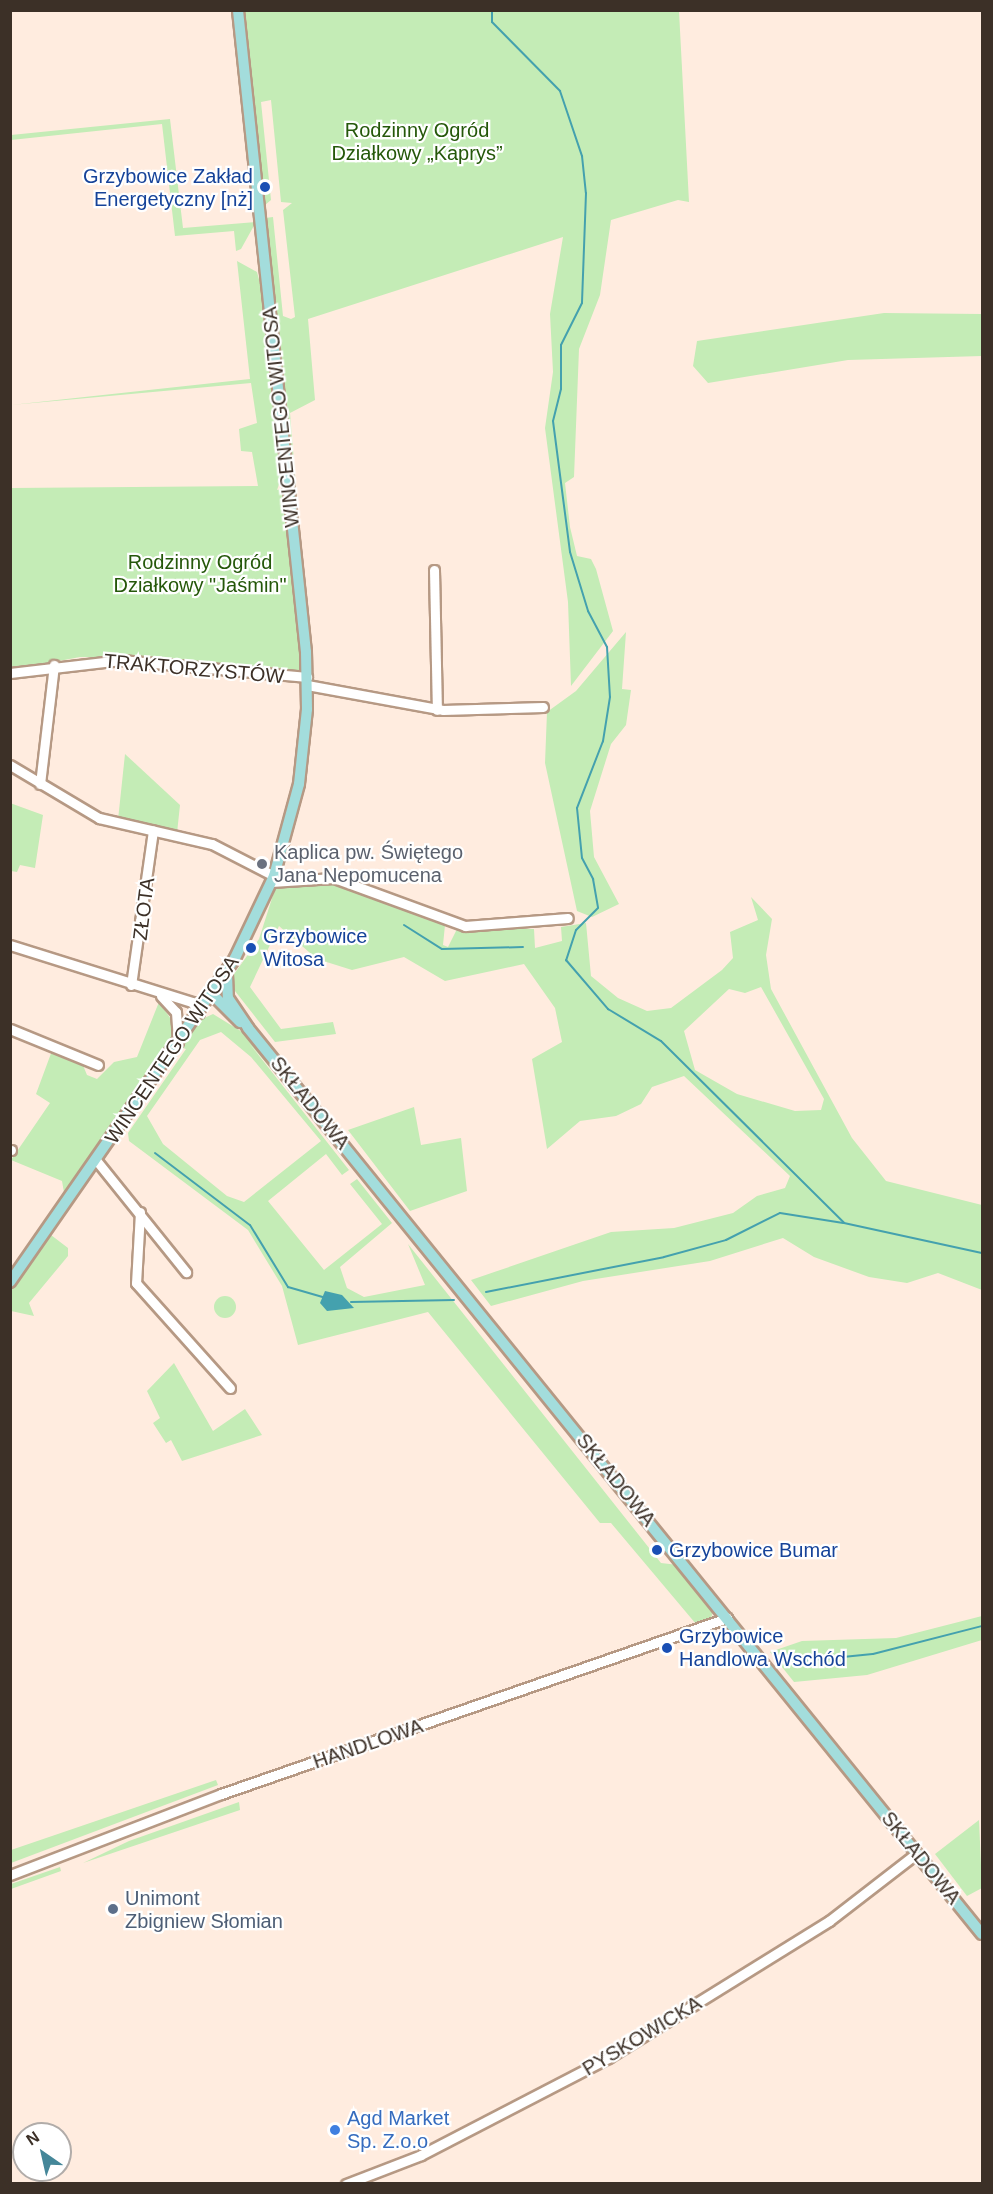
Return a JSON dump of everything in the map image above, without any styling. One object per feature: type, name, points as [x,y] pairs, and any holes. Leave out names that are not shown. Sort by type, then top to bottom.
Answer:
[{"type":"main road","name":"WINCENTEGO WITOSA","points":[[10,1282],[227,972],[273,879],[299,784],[307,681],[238,10]]},
{"type":"main road","name":"SKŁADOWA","points":[[227,972],[227,994],[233,1012]]},
{"type":"main road","name":"SKŁADOWA","points":[[212,994],[248,1028],[982,1934]]},
{"type":"main road","points":[[192,1024],[212,1011],[233,1012]]},
{"type":"street","points":[[434,570],[437,710]]},
{"type":"street","name":"TRAKTORZYSTÓW","points":[[10,673],[54,665],[149,661],[307,681],[437,710],[543,707]]},
{"type":"street","points":[[40,784],[54,665]]},
{"type":"street","points":[[10,765],[99,818],[212,844],[273,879],[334,878],[465,926],[568,918]]},
{"type":"street","name":"ZŁOTA","points":[[131,985],[153,831]]},
{"type":"street","points":[[10,945],[187,1001],[198,1006],[199,1013]]},
{"type":"street","points":[[156,993],[177,1017],[192,1024]]},
{"type":"street","points":[[187,1001],[212,994]]},
{"type":"street","points":[[176,1047],[177,1017]]},
{"type":"street","points":[[10,1029],[99,1065]]},
{"type":"street","points":[[96,1160],[186,1272]]},
{"type":"street","points":[[140,1212],[136,1283],[230,1389]]},
{"type":"street","name":"HANDLOWA","points":[[10,1875],[221,1794],[727,1618]]},
{"type":"street","name":"PYSKOWICKA","points":[[346,2184],[421,2155],[608,2058],[829,1922],[917,1852]]},
{"type":"green space","name":"Rodzinny Ogród Działkowy „Kaprys”","points":[[241,11],[679,11],[689,202],[678,200],[611,220],[600,295],[579,349],[574,477],[565,483],[570,527],[577,556],[591,559],[596,569],[613,631],[571,686],[568,602],[545,428],[553,372],[550,314],[563,237],[308,319],[315,400],[290,413],[312,680],[265,218],[273,217],[283,316],[291,319],[295,317],[283,210],[292,203],[281,202],[271,100],[261,102],[271,200],[265,205]]},
{"type":"green space","points":[[170,119],[183,228],[256,222],[241,249],[236,251],[234,231],[175,236],[162,124],[11,140],[11,135]]},
{"type":"green space","name":"Rodzinny Ogród Działkowy \"Jaśmin\"","points":[[237,261],[257,272],[261,287],[282,476],[277,490],[285,488],[304,670],[300,675],[161,658],[80,657],[11,670],[11,488],[258,486],[252,452],[241,451],[239,429],[257,423],[251,383],[11,405],[250,379]]},
{"type":"green space","points":[[884,313],[982,314],[982,356],[848,360],[708,383],[693,366],[697,341]]},
{"type":"green space","points":[[626,632],[622,689],[631,690],[626,725],[611,744],[590,811],[594,857],[619,904],[592,917],[577,911],[545,763],[547,712],[576,691]]},
{"type":"green space","points":[[125,754],[180,805],[177,833],[118,820]]},
{"type":"green space","points":[[10,803],[43,815],[35,868],[20,865],[17,872],[11,871]]},
{"type":"green space","points":[[318,878],[445,925],[443,945],[448,947],[458,927],[534,929],[535,948],[562,941],[561,927],[586,923],[591,976],[618,998],[647,1011],[671,1008],[722,970],[733,958],[730,932],[758,920],[751,897],[772,919],[766,955],[771,989],[852,1138],[886,1181],[982,1205],[982,1290],[938,1273],[907,1283],[869,1277],[814,1257],[783,1238],[710,1261],[583,1281],[491,1306],[471,1280],[611,1232],[674,1228],[733,1213],[757,1196],[785,1188],[790,1176],[684,1076],[652,1087],[641,1104],[616,1116],[580,1121],[547,1149],[532,1059],[562,1042],[555,1008],[524,964],[445,981],[404,957],[352,970],[317,959],[279,926],[250,987],[281,1029],[333,1022],[336,1034],[275,1042],[231,986],[232,977],[259,939],[275,889]],"holes":[[[761,987],[824,1099],[821,1110],[795,1111],[737,1094],[695,1070],[684,1031],[729,989],[745,993]]]},
{"type":"green space","points":[[159,1002],[173,1022],[171,1048],[65,1198],[62,1181],[11,1160],[50,1103],[36,1094],[53,1048],[80,1058],[87,1075],[97,1079],[114,1062],[137,1057]]},
{"type":"green space","points":[[213,1014],[252,1038],[353,1165],[249,1043],[349,1170],[342,1175],[326,1154],[268,1201],[324,1270],[382,1224],[350,1184],[357,1179],[392,1223],[340,1267],[347,1288],[364,1297],[425,1285],[408,1244],[661,1563],[678,1565],[713,1611],[711,1619],[696,1624],[611,1523],[600,1523],[428,1312],[298,1345],[282,1286],[248,1230],[129,1141],[128,1133],[186,1049],[180,1047],[200,1020]],"holes":[[[221,1032],[251,1057],[321,1141],[244,1202],[227,1196],[163,1144],[147,1116],[200,1040]]]},
{"type":"green space","points":[[414,1107],[421,1145],[461,1138],[467,1191],[410,1211],[348,1130]]},
{"type":"green space","points":[[51,1235],[68,1248],[68,1256],[29,1303],[34,1316],[11,1311],[10,1290]]},
{"type":"green space","points":[[225,1296],[233,1299],[236,1307],[233,1315],[225,1318],[217,1315],[214,1307],[217,1299]]},
{"type":"green space","points":[[174,1363],[213,1431],[245,1409],[262,1435],[182,1461],[171,1440],[166,1443],[153,1423],[160,1418],[147,1391]]},
{"type":"green space","points":[[982,1616],[982,1640],[867,1675],[794,1682],[770,1652],[802,1641],[896,1638]]},
{"type":"green space","points":[[216,1780],[218,1785],[11,1863],[11,1850]]},
{"type":"green space","points":[[239,1802],[240,1810],[83,1863],[129,1841]]},
{"type":"green space","points":[[979,1820],[982,1888],[967,1896],[935,1854]]},
{"type":"green space","points":[[60,1867],[61,1871],[11,1889],[11,1884]]},
{"type":"water","points":[[325,1291],[342,1295],[354,1308],[327,1311],[320,1303]]},
{"type":"waterway","points":[[10,42],[11,10]]},
{"type":"waterway","points":[[492,10],[492,22],[560,91],[582,156],[586,193],[582,303],[561,345],[561,389],[553,421],[570,552],[588,611],[607,647],[610,697],[603,741],[577,808],[582,858],[593,879],[598,908],[576,930],[566,960],[608,1009],[661,1041],[844,1223],[982,1253]]},
{"type":"waterway","points":[[404,925],[442,949],[523,947]]},
{"type":"waterway","points":[[155,1153],[250,1225],[288,1287],[323,1297]]},
{"type":"waterway","points":[[486,1292],[664,1257],[726,1240],[780,1213],[843,1223]]},
{"type":"waterway","points":[[351,1302],[454,1300]]},
{"type":"waterway","points":[[793,1662],[873,1654],[982,1626]]},
{"type":"place","name":"Grzybowice Zakład Energetyczny [nż]","points":[[265,187]]},
{"type":"place","name":"Kaplica pw. Świętego Jana Nepomucena","points":[[262,864]]},
{"type":"place","name":"Grzybowice Witosa","points":[[251,948]]},
{"type":"place","name":"Grzybowice Bumar","points":[[657,1550]]},
{"type":"place","name":"Grzybowice Handlowa Wschód","points":[[667,1648]]},
{"type":"place","name":"Unimont Zbigniew Słomian","points":[[113,1909]]},
{"type":"place","name":"Agd Market Sp. Z.o.o","points":[[335,2130]]}]
